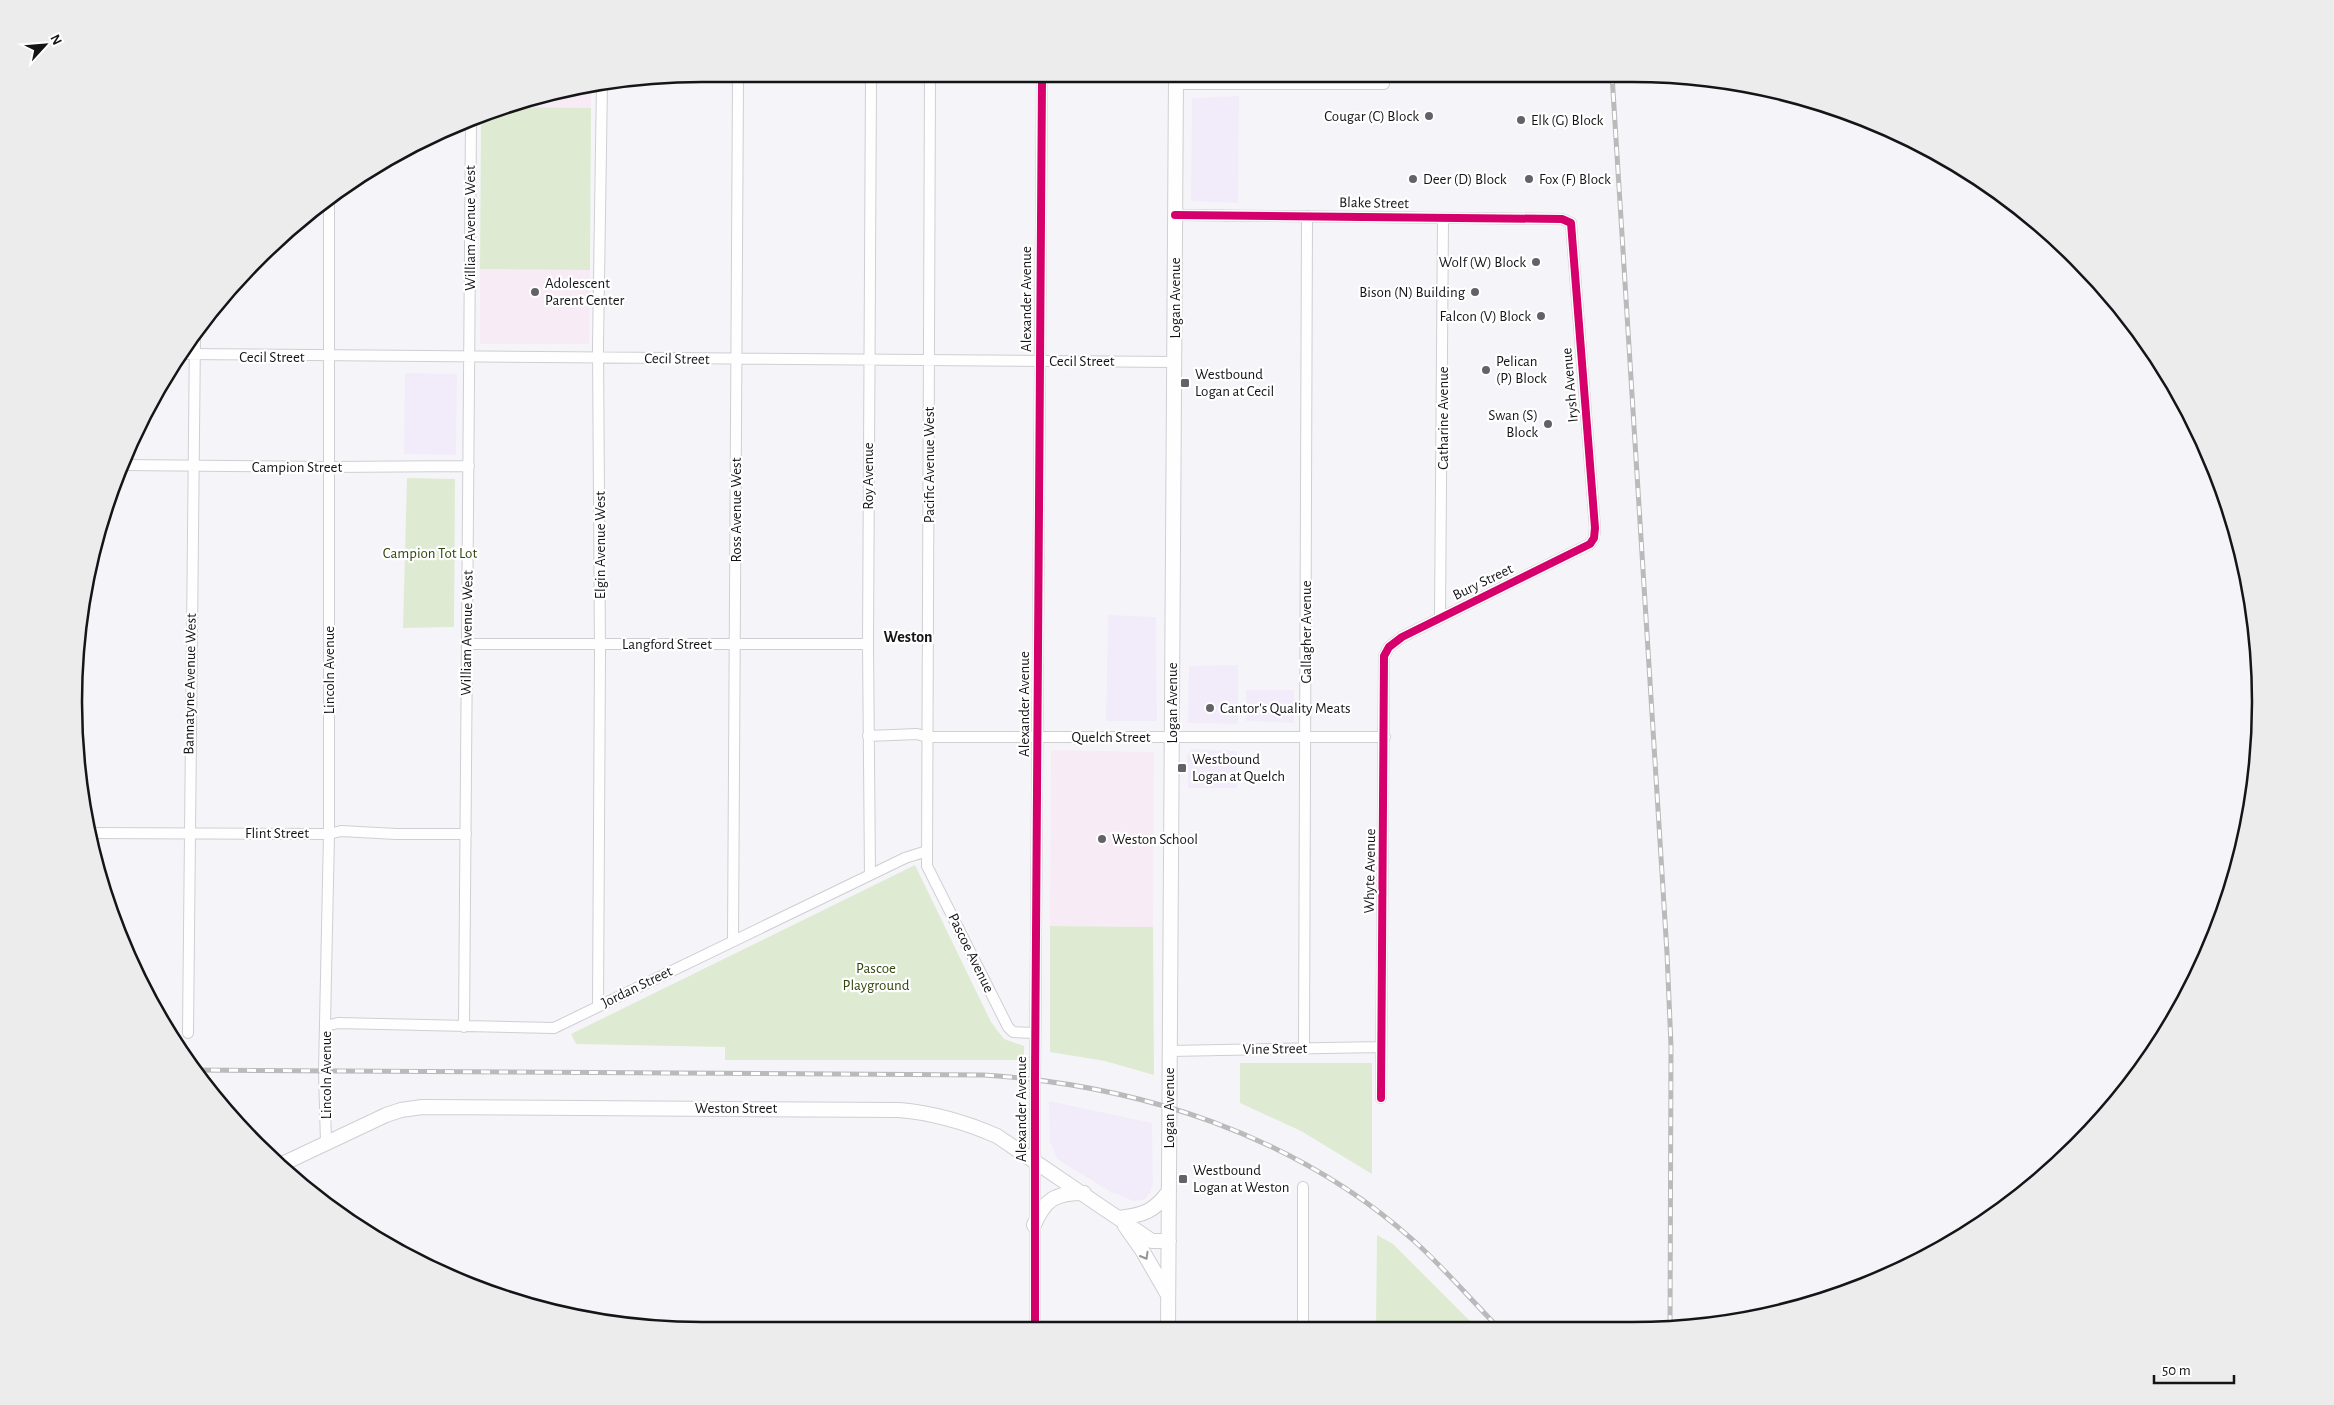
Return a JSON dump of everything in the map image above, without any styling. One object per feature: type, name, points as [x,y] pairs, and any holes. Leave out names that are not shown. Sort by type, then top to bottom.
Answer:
[{"type":"main road","name":"Logan Avenue","points":[[1168,1322],[1176,82]]},
{"type":"main road","name":"Weston Street","points":[[286,1162],[394,1112],[422,1107],[884,1109],[923,1112],[969,1124],[997,1136],[1084,1193],[1152,1241],[1169,1241]]},
{"type":"main road","points":[[1168,1296],[1142,1250],[1119,1218],[1146,1213],[1157,1205],[1169,1191]]},
{"type":"main road","points":[[1034,1225],[1041,1209],[1050,1200],[1062,1194],[1084,1193]]},
{"type":"street","name":"Ross Avenue West","points":[[733,941],[738,82]]},
{"type":"street","name":"Roy Avenue","points":[[870,875],[868,644],[871,82]]},
{"type":"street","name":"Pacific Avenue West","points":[[927,851],[930,82]]},
{"type":"street","name":"Alexander Avenue","points":[[1035,1322],[1035,1033],[1042,82]]},
{"type":"street","points":[[1245,82],[1384,84]]},
{"type":"street","name":"Elgin Avenue West","points":[[598,1006],[600,644],[598,358],[602,91]]},
{"type":"street","name":"William Avenue West","points":[[464,1026],[470,358],[470,128]]},
{"type":"street","name":"Lincoln Avenue","points":[[326,1142],[324,1070],[328,834],[329,208]]},
{"type":"street","name":"Blake Street","points":[[1175,216],[1562,219],[1571,223]]},
{"type":"street","name":"Gallagher Avenue","points":[[1304,1048],[1307,216]]},
{"type":"street","name":"Catharine Avenue","points":[[1440,617],[1443,218]]},
{"type":"street","name":"Irysh Avenue","points":[[1571,223],[1595,528],[1594,538],[1590,544]]},
{"type":"street","name":"Bannatyne Avenue West","points":[[188,1033],[195,347]]},
{"type":"street","name":"Cecil Street","points":[[189,355],[1174,362]]},
{"type":"street","name":"Campion Street","points":[[130,465],[469,466]]},
{"type":"street","name":"Bury Street","points":[[1389,647],[1402,637],[1440,617],[1487,596],[1590,544]]},
{"type":"street","name":"Langford Street","points":[[467,644],[868,644]]},
{"type":"street","name":"Whyte Avenue","points":[[1381,1098],[1385,737],[1384,656],[1389,647]]},
{"type":"street","name":"Quelch Street","points":[[868,736],[917,734],[927,737],[1385,737]]},
{"type":"street","name":"Flint Street","points":[[96,833],[328,834],[341,831],[396,834],[466,834]]},
{"type":"street","name":"Jordan Street","points":[[326,1026],[338,1023],[554,1028],[905,858],[927,851]]},
{"type":"street","name":"Pascoe Avenue","points":[[927,851],[927,866],[1008,1027],[1013,1032],[1035,1033]]},
{"type":"street","name":"Vine Street","points":[[1170,1051],[1381,1047]]},
{"type":"street","points":[[1303,1187],[1303,1322]]},
{"type":"shaded area","points":[[591,93],[591,108],[530,107]]},
{"type":"shaded area","points":[[1239,96],[1238,203],[1191,201],[1192,98]]},
{"type":"shaded area","points":[[480,269],[590,270],[589,344],[480,344]]},
{"type":"shaded area","points":[[405,373],[457,374],[456,455],[404,454]]},
{"type":"shaded area","points":[[1108,615],[1156,617],[1157,721],[1106,721]]},
{"type":"shaded area","points":[[1238,665],[1238,724],[1188,723],[1189,666]]},
{"type":"shaded area","points":[[1246,690],[1294,690],[1294,723],[1246,721]]},
{"type":"shaded area","points":[[1192,749],[1237,751],[1237,788],[1188,788],[1187,755]]},
{"type":"shaded area","name":"Weston School","points":[[1051,750],[1154,752],[1153,927],[1050,926]]},
{"type":"shaded area","points":[[1049,1101],[1152,1123],[1153,1184],[1150,1193],[1144,1200],[1133,1201],[1109,1191],[1057,1159],[1050,1141]]},
{"type":"green space","points":[[530,107],[591,108],[590,270],[480,269],[481,124]]},
{"type":"green space","name":"Campion Tot Lot","points":[[407,478],[455,479],[454,627],[403,628]]},
{"type":"green space","name":"Pascoe Playground","points":[[915,865],[991,1022],[1004,1039],[1024,1046],[1024,1060],[725,1060],[725,1047],[576,1044],[571,1034]]},
{"type":"green space","points":[[1050,926],[1153,927],[1154,1075],[1105,1061],[1050,1052]]},
{"type":"green space","points":[[1240,1063],[1372,1063],[1372,1174],[1301,1131],[1240,1103]]},
{"type":"green space","points":[[1377,1235],[1393,1244],[1471,1322],[1376,1322]]},
{"type":"railway","points":[[1612,82],[1667,953],[1671,1046],[1670,1321]]},
{"type":"railway","points":[[204,1070],[984,1075],[1100,1090],[1157,1104],[1212,1122],[1266,1144],[1318,1171],[1367,1203],[1413,1240],[1434,1259],[1493,1322]]},
{"type":"cycle path","points":[[1035,1322],[1042,82]]},
{"type":"cycle path","points":[[1175,215],[1562,219],[1571,223],[1595,528],[1594,538],[1590,544],[1402,637],[1389,647],[1384,656],[1381,1098]]},
{"type":"place","name":"Cougar (C) Block","points":[[1429,116]]},
{"type":"place","name":"Elk (G) Block","points":[[1521,120]]},
{"type":"place","name":"Deer (D) Block","points":[[1413,179]]},
{"type":"place","name":"Fox (F) Block","points":[[1529,179]]},
{"type":"place","name":"Wolf (W) Block","points":[[1536,262]]},
{"type":"place","name":"Adolescent Parent Center","points":[[535,292]]},
{"type":"place","name":"Bison (N) Building","points":[[1475,292]]},
{"type":"place","name":"Falcon (V) Block","points":[[1541,316]]},
{"type":"place","name":"Pelican (P) Block","points":[[1486,370]]},
{"type":"place","name":"Westbound Logan at Cecil","points":[[1185,383]]},
{"type":"place","name":"Swan (S) Block","points":[[1548,424]]},
{"type":"place","name":"Cantor's Quality Meats","points":[[1210,708]]},
{"type":"place","name":"Westbound Logan at Quelch","points":[[1182,768]]},
{"type":"place","name":"Weston School","points":[[1102,839]]},
{"type":"place","name":"Westbound Logan at Weston","points":[[1183,1179]]},
{"type":"district","name":"Weston","points":[[908,637]]}]
